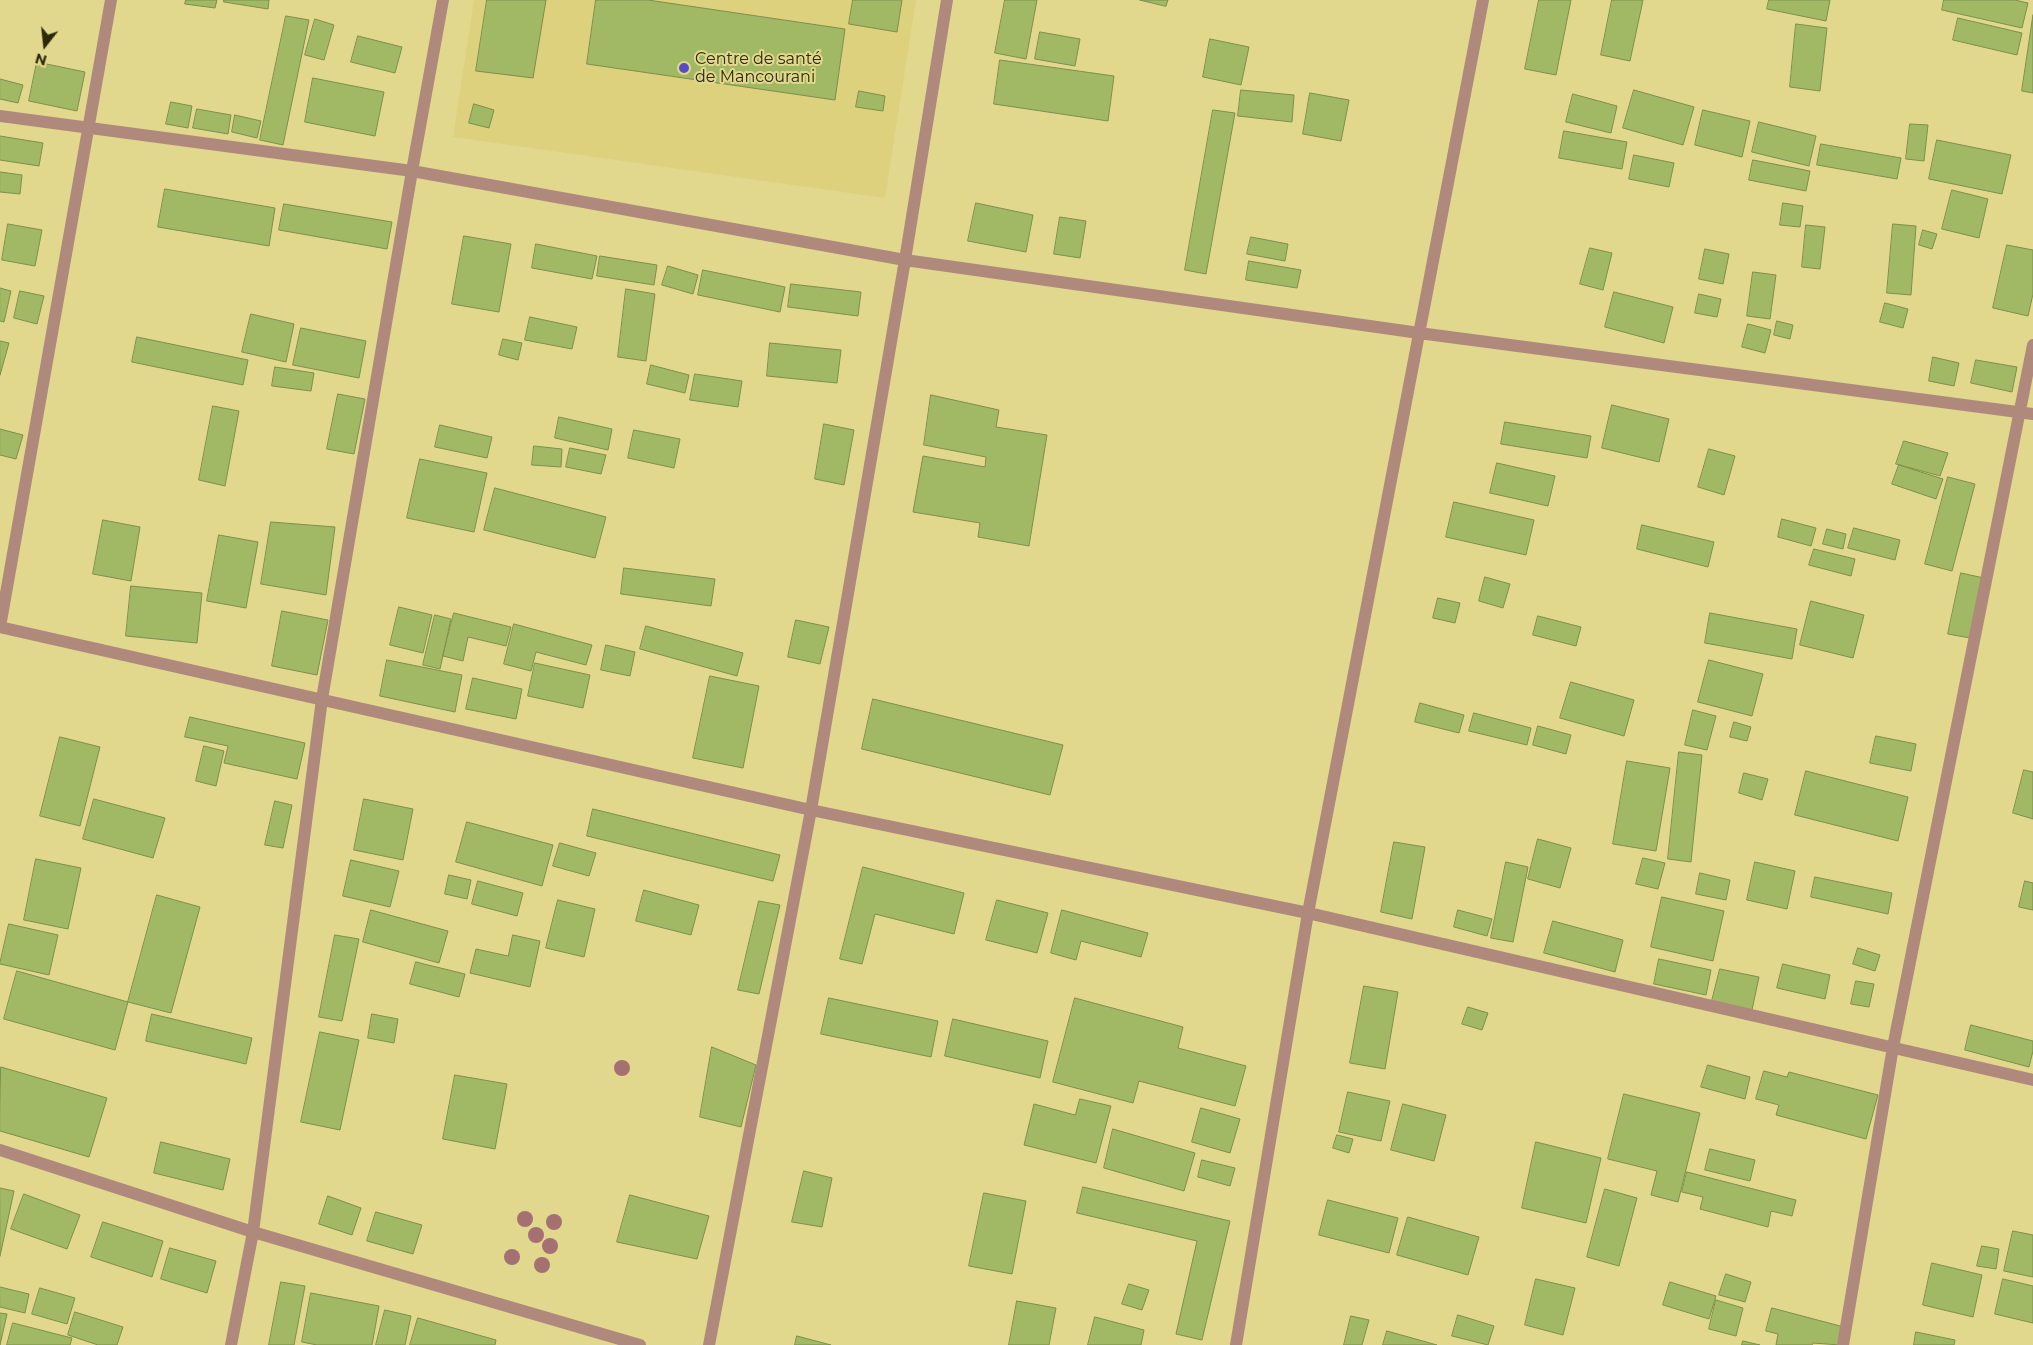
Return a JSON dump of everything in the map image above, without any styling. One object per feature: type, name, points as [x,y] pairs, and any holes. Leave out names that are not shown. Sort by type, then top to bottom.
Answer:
[{"type":"street","points":[[111,0],[0,627],[811,810],[1308,913],[2033,1080]]},
{"type":"street","points":[[231,1345],[253,1232],[322,699],[412,171],[444,0]]},
{"type":"street","points":[[709,1345],[811,810],[905,260],[947,0]]},
{"type":"street","points":[[1236,1345],[1308,913],[1483,0]]},
{"type":"street","points":[[0,116],[412,171],[905,260],[1419,333],[2027,414]]},
{"type":"street","points":[[1843,1345],[1893,1047],[2027,414],[2033,345]]},
{"type":"street","points":[[0,1150],[253,1232],[640,1345]]},
{"type":"shaded area","name":"Centre de santé de Mancourani","points":[[474,0],[916,0],[885,198],[453,137]]},
{"type":"building","points":[[186,0],[217,0],[215,8],[185,4]]},
{"type":"building","points":[[224,0],[269,0],[268,9],[224,2]]},
{"type":"building","points":[[487,0],[546,0],[533,78],[476,71]]},
{"type":"building","points":[[596,0],[648,0],[845,29],[835,100],[587,64]]},
{"type":"building","points":[[853,0],[902,0],[897,32],[849,24]]},
{"type":"building","points":[[1005,0],[1037,0],[1026,59],[995,53]]},
{"type":"building","points":[[1140,0],[1168,0],[1166,6]]},
{"type":"building","points":[[1539,0],[1571,0],[1556,75],[1525,69]]},
{"type":"building","points":[[1612,0],[1643,0],[1630,61],[1601,55]]},
{"type":"building","points":[[1769,0],[1830,0],[1826,21],[1767,9]]},
{"type":"building","points":[[1944,0],[2015,0],[2028,3],[2022,28],[1942,10]]},
{"type":"building","points":[[2033,15],[2033,93],[2022,91]]},
{"type":"building","points":[[286,16],[309,20],[283,145],[260,140]]},
{"type":"building","points":[[1958,18],[2022,33],[2017,55],[1953,40]]},
{"type":"building","points":[[315,19],[334,25],[324,60],[305,55]]},
{"type":"building","points":[[1796,24],[1827,28],[1820,91],[1790,87]]},
{"type":"building","points":[[1040,32],[1080,39],[1075,66],[1035,59]]},
{"type":"building","points":[[358,36],[402,47],[395,73],[351,62]]},
{"type":"building","points":[[1210,39],[1249,47],[1241,85],[1203,77]]},
{"type":"building","points":[[1000,60],[1114,76],[1108,121],[994,104]]},
{"type":"building","points":[[37,62],[85,72],[77,111],[29,101]]},
{"type":"building","points":[[313,78],[384,92],[375,136],[305,122]]},
{"type":"building","points":[[0,79],[23,85],[18,103],[0,99]]},
{"type":"building","points":[[1241,90],[1294,95],[1292,122],[1238,116]]},
{"type":"building","points":[[1634,90],[1694,107],[1683,145],[1623,128]]},
{"type":"building","points":[[859,91],[885,96],[883,111],[856,107]]},
{"type":"building","points":[[1310,93],[1349,100],[1341,141],[1303,134]]},
{"type":"building","points":[[1573,94],[1617,106],[1611,133],[1566,122]]},
{"type":"building","points":[[171,102],[192,106],[188,128],[166,124]]},
{"type":"building","points":[[474,104],[494,110],[489,128],[469,123]]},
{"type":"building","points":[[197,109],[231,115],[228,134],[193,128]]},
{"type":"building","points":[[1213,110],[1235,113],[1206,274],[1185,270]]},
{"type":"building","points":[[1703,110],[1750,121],[1742,157],[1695,145]]},
{"type":"building","points":[[235,115],[261,121],[257,138],[232,132]]},
{"type":"building","points":[[1759,122],[1816,136],[1809,166],[1752,152]]},
{"type":"building","points":[[1910,124],[1928,125],[1924,161],[1906,159]]},
{"type":"building","points":[[1564,131],[1627,142],[1622,169],[1559,158]]},
{"type":"building","points":[[0,136],[43,143],[39,166],[0,160]]},
{"type":"building","points":[[1937,140],[2011,155],[2002,194],[1929,179]]},
{"type":"building","points":[[1821,144],[1901,158],[1897,179],[1817,165]]},
{"type":"building","points":[[1634,155],[1674,163],[1669,187],[1629,179]]},
{"type":"building","points":[[1753,160],[1810,171],[1806,191],[1749,180]]},
{"type":"building","points":[[0,172],[22,175],[20,194],[0,192]]},
{"type":"building","points":[[165,189],[275,208],[269,246],[158,227]]},
{"type":"building","points":[[1952,190],[1988,199],[1979,238],[1942,229]]},
{"type":"building","points":[[976,203],[1033,215],[1026,252],[968,241]]},
{"type":"building","points":[[1783,203],[1803,206],[1800,227],[1780,225]]},
{"type":"building","points":[[284,204],[392,222],[387,249],[279,230]]},
{"type":"building","points":[[1060,217],[1086,221],[1080,258],[1054,254]]},
{"type":"building","points":[[8,224],[42,230],[35,266],[2,260]]},
{"type":"building","points":[[1893,224],[1916,226],[1911,295],[1887,293]]},
{"type":"building","points":[[1806,225],[1825,227],[1820,269],[1802,267]]},
{"type":"building","points":[[1923,230],[1937,234],[1932,249],[1919,245]]},
{"type":"building","points":[[464,236],[511,244],[499,312],[452,304]]},
{"type":"building","points":[[1251,237],[1288,244],[1285,261],[1247,254]]},
{"type":"building","points":[[536,244],[597,256],[592,279],[532,268]]},
{"type":"building","points":[[2007,245],[2033,250],[2033,294],[2028,316],[1993,308]]},
{"type":"building","points":[[1590,248],[1612,253],[1603,290],[1580,284]]},
{"type":"building","points":[[1705,249],[1729,254],[1723,284],[1699,279]]},
{"type":"building","points":[[600,256],[657,265],[654,285],[597,276]]},
{"type":"building","points":[[1249,261],[1301,270],[1297,288],[1246,280]]},
{"type":"building","points":[[668,266],[698,275],[693,294],[662,285]]},
{"type":"building","points":[[703,270],[785,287],[780,312],[698,295]]},
{"type":"building","points":[[1753,272],[1776,275],[1770,319],[1747,316]]},
{"type":"building","points":[[791,284],[861,292],[858,316],[788,307]]},
{"type":"building","points":[[0,288],[11,291],[4,322],[0,321]]},
{"type":"building","points":[[626,289],[655,294],[646,361],[618,357]]},
{"type":"building","points":[[20,291],[44,296],[37,324],[14,318]]},
{"type":"building","points":[[1614,292],[1673,307],[1664,343],[1605,327]]},
{"type":"building","points":[[1699,294],[1721,299],[1717,317],[1695,313]]},
{"type":"building","points":[[1885,303],[1908,309],[1903,328],[1880,322]]},
{"type":"building","points":[[251,314],[294,324],[286,362],[242,352]]},
{"type":"building","points":[[530,317],[577,327],[572,349],[525,340]]},
{"type":"building","points":[[1777,321],[1793,325],[1790,339],[1774,335]]},
{"type":"building","points":[[1748,324],[1771,330],[1765,353],[1742,347]]},
{"type":"building","points":[[301,328],[366,341],[359,378],[293,365]]},
{"type":"building","points":[[137,337],[248,360],[243,385],[132,362]]},
{"type":"building","points":[[503,339],[522,343],[518,360],[499,355]]},
{"type":"building","points":[[0,341],[9,343],[0,375]]},
{"type":"building","points":[[770,343],[841,350],[837,383],[767,376]]},
{"type":"building","points":[[1933,357],[1959,363],[1954,386],[1929,381]]},
{"type":"building","points":[[1976,360],[2017,367],[2012,392],[1971,383]]},
{"type":"building","points":[[651,365],[689,375],[685,393],[647,384]]},
{"type":"building","points":[[275,367],[314,373],[311,391],[272,386]]},
{"type":"building","points":[[695,374],[742,381],[738,407],[690,400]]},
{"type":"building","points":[[338,394],[365,399],[354,454],[327,449]]},
{"type":"building","points":[[931,395],[999,410],[996,427],[1047,435],[1029,546],[978,537],[980,523],[913,512],[923,456],[985,467],[986,457],[924,445]]},
{"type":"building","points":[[1612,405],[1669,419],[1659,462],[1602,448]]},
{"type":"building","points":[[213,406],[239,411],[225,486],[199,480]]},
{"type":"building","points":[[559,417],[612,429],[608,450],[555,438]]},
{"type":"building","points":[[1505,422],[1591,436],[1587,458],[1501,444]]},
{"type":"building","points":[[824,424],[854,430],[844,485],[815,479]]},
{"type":"building","points":[[440,425],[492,437],[487,458],[435,447]]},
{"type":"building","points":[[0,429],[23,435],[16,459],[0,455]]},
{"type":"building","points":[[634,430],[680,439],[674,468],[628,458]]},
{"type":"building","points":[[1904,441],[1948,453],[1940,476],[1896,464]]},
{"type":"building","points":[[534,446],[562,449],[561,467],[532,465]]},
{"type":"building","points":[[570,448],[606,455],[601,474],[566,467]]},
{"type":"building","points":[[1709,449],[1735,456],[1724,495],[1698,487]]},
{"type":"building","points":[[420,459],[487,473],[474,532],[407,518]]},
{"type":"building","points":[[1497,463],[1555,476],[1548,506],[1490,493]]},
{"type":"building","points":[[1899,465],[1943,479],[1936,499],[1892,484]]},
{"type":"building","points":[[1948,477],[1975,484],[1952,571],[1925,564]]},
{"type":"building","points":[[495,488],[606,517],[595,558],[484,530]]},
{"type":"building","points":[[1454,502],[1534,520],[1526,555],[1446,537]]},
{"type":"building","points":[[1782,519],[1816,528],[1811,546],[1778,537]]},
{"type":"building","points":[[103,520],[140,527],[131,581],[93,574]]},
{"type":"building","points":[[271,522],[335,527],[326,595],[261,584]]},
{"type":"building","points":[[1642,525],[1714,542],[1708,567],[1637,549]]},
{"type":"building","points":[[1854,528],[1900,540],[1895,560],[1848,548]]},
{"type":"building","points":[[1827,529],[1846,534],[1843,549],[1823,544]]},
{"type":"building","points":[[219,535],[258,542],[246,608],[207,601]]},
{"type":"building","points":[[1814,549],[1855,559],[1851,576],[1809,565]]},
{"type":"building","points":[[624,568],[715,579],[711,606],[621,594]]},
{"type":"building","points":[[1961,573],[1984,578],[1970,638],[1948,634]]},
{"type":"building","points":[[1485,577],[1510,584],[1503,608],[1479,601]]},
{"type":"building","points":[[131,586],[202,593],[197,643],[126,636]]},
{"type":"building","points":[[1438,598],[1460,603],[1455,623],[1433,618]]},
{"type":"building","points":[[1811,601],[1864,615],[1853,658],[1800,645]]},
{"type":"building","points":[[399,607],[432,615],[423,653],[390,645]]},
{"type":"building","points":[[282,611],[328,620],[317,675],[272,666]]},
{"type":"building","points":[[454,613],[511,627],[506,646],[468,637],[463,661],[443,656]]},
{"type":"building","points":[[1710,613],[1797,629],[1792,659],[1705,643]]},
{"type":"building","points":[[435,615],[451,619],[440,669],[423,665]]},
{"type":"building","points":[[1538,616],[1581,627],[1576,646],[1533,635]]},
{"type":"building","points":[[796,620],[829,627],[820,664],[788,657]]},
{"type":"building","points":[[514,624],[592,645],[586,665],[536,652],[531,671],[504,664]]},
{"type":"building","points":[[646,626],[743,653],[737,676],[640,649]]},
{"type":"building","points":[[606,645],[635,652],[630,676],[601,670]]},
{"type":"building","points":[[387,660],[462,675],[455,712],[380,696]]},
{"type":"building","points":[[1709,660],[1763,674],[1752,716],[1698,702]]},
{"type":"building","points":[[535,663],[590,675],[583,708],[528,696]]},
{"type":"building","points":[[710,676],[759,686],[743,768],[693,758]]},
{"type":"building","points":[[473,678],[522,689],[516,719],[466,709]]},
{"type":"building","points":[[1571,682],[1634,700],[1624,736],[1560,718]]},
{"type":"building","points":[[873,699],[1063,745],[1050,795],[862,749]]},
{"type":"building","points":[[1420,703],[1464,715],[1459,733],[1415,722]]},
{"type":"building","points":[[1693,710],[1716,716],[1707,750],[1685,745]]},
{"type":"building","points":[[1474,713],[1531,728],[1527,745],[1469,731]]},
{"type":"building","points":[[190,717],[305,743],[297,779],[224,763],[228,746],[185,737]]},
{"type":"building","points":[[1734,722],[1751,727],[1747,741],[1730,737]]},
{"type":"building","points":[[1538,726],[1571,735],[1566,754],[1533,745]]},
{"type":"building","points":[[1876,736],[1916,744],[1911,771],[1870,763]]},
{"type":"building","points":[[60,737],[100,747],[80,826],[40,816]]},
{"type":"building","points":[[204,746],[224,751],[216,786],[196,781]]},
{"type":"building","points":[[1679,752],[1702,755],[1691,862],[1668,859]]},
{"type":"building","points":[[1627,761],[1670,768],[1656,851],[1613,844]]},
{"type":"building","points":[[2024,770],[2033,772],[2033,819],[2013,813]]},
{"type":"building","points":[[1806,771],[1908,797],[1898,841],[1795,815]]},
{"type":"building","points":[[1744,773],[1768,779],[1762,800],[1739,793]]},
{"type":"building","points":[[94,799],[165,818],[153,858],[83,839]]},
{"type":"building","points":[[364,799],[413,809],[403,860],[354,850]]},
{"type":"building","points":[[275,801],[292,805],[283,848],[265,845]]},
{"type":"building","points":[[593,809],[780,855],[773,881],[587,836]]},
{"type":"building","points":[[467,822],[553,845],[542,886],[456,862]]},
{"type":"building","points":[[1538,839],[1571,848],[1560,888],[1528,879]]},
{"type":"building","points":[[1394,842],[1425,847],[1412,919],[1381,912]]},
{"type":"building","points":[[560,843],[596,853],[589,876],[553,866]]},
{"type":"building","points":[[1643,858],[1665,863],[1658,889],[1636,884]]},
{"type":"building","points":[[36,859],[81,868],[68,929],[24,920]]},
{"type":"building","points":[[351,860],[399,871],[390,907],[343,896]]},
{"type":"building","points":[[1506,862],[1528,867],[1513,942],[1491,938]]},
{"type":"building","points":[[1755,862],[1795,871],[1787,909],[1747,900]]},
{"type":"building","points":[[863,867],[964,893],[954,934],[875,914],[862,964],[840,959]]},
{"type":"building","points":[[1700,873],[1730,880],[1726,900],[1696,894]]},
{"type":"building","points":[[449,875],[471,880],[467,899],[445,894]]},
{"type":"building","points":[[1815,877],[1892,893],[1888,914],[1811,897]]},
{"type":"building","points":[[478,881],[523,893],[517,916],[472,904]]},
{"type":"building","points":[[2025,881],[2033,883],[2033,910],[2019,907]]},
{"type":"building","points":[[644,890],[699,905],[691,935],[636,921]]},
{"type":"building","points":[[157,895],[200,907],[171,1013],[128,1002]]},
{"type":"building","points":[[1662,897],[1724,911],[1713,961],[1651,947]]},
{"type":"building","points":[[558,900],[595,909],[584,957],[546,948]]},
{"type":"building","points":[[997,900],[1048,913],[1037,953],[986,940]]},
{"type":"building","points":[[759,901],[780,905],[759,994],[738,990]]},
{"type":"building","points":[[371,910],[448,931],[439,963],[363,942]]},
{"type":"building","points":[[1062,910],[1148,933],[1141,957],[1081,941],[1076,960],[1051,953]]},
{"type":"building","points":[[1458,910],[1492,919],[1487,936],[1454,927]]},
{"type":"building","points":[[1553,921],[1623,940],[1615,972],[1544,953]]},
{"type":"building","points":[[9,924],[58,935],[49,975],[0,964]]},
{"type":"building","points":[[335,935],[359,939],[342,1021],[319,1017]]},
{"type":"building","points":[[513,935],[540,941],[530,987],[470,973],[476,949],[508,956]]},
{"type":"building","points":[[1858,948],[1880,955],[1875,971],[1853,964]]},
{"type":"building","points":[[1659,959],[1711,970],[1706,995],[1654,984]]},
{"type":"building","points":[[416,962],[465,974],[459,997],[410,984]]},
{"type":"building","points":[[1783,964],[1830,975],[1825,999],[1777,988]]},
{"type":"building","points":[[1720,969],[1759,977],[1752,1010],[1712,1001]]},
{"type":"building","points":[[17,971],[128,1002],[115,1050],[4,1019]]},
{"type":"building","points":[[1856,981],[1874,984],[1869,1007],[1851,1004]]},
{"type":"building","points":[[1364,986],[1398,992],[1385,1069],[1350,1063]]},
{"type":"building","points":[[829,998],[938,1021],[931,1057],[821,1034]]},
{"type":"building","points":[[1075,998],[1183,1027],[1178,1048],[1246,1066],[1235,1106],[1139,1081],[1133,1103],[1053,1082]]},
{"type":"building","points":[[1468,1007],[1488,1013],[1482,1030],[1462,1024]]},
{"type":"building","points":[[152,1014],[252,1038],[246,1064],[146,1041]]},
{"type":"building","points":[[372,1014],[398,1019],[394,1043],[368,1038]]},
{"type":"building","points":[[953,1019],[1048,1041],[1040,1078],[945,1056]]},
{"type":"building","points":[[1971,1025],[2033,1041],[2033,1051],[2029,1067],[1965,1050]]},
{"type":"building","points":[[320,1032],[359,1040],[340,1130],[301,1122]]},
{"type":"building","points":[[712,1047],[756,1065],[741,1127],[700,1117]]},
{"type":"building","points":[[1708,1065],[1750,1077],[1745,1099],[1701,1087]]},
{"type":"building","points":[[1,1067],[107,1098],[89,1157],[0,1131]]},
{"type":"building","points":[[1764,1071],[1787,1077],[1789,1072],[1878,1095],[1866,1139],[1776,1115],[1779,1105],[1756,1099]]},
{"type":"building","points":[[455,1075],[507,1084],[495,1149],[443,1139]]},
{"type":"building","points":[[1348,1092],[1390,1101],[1381,1141],[1339,1132]]},
{"type":"building","points":[[1624,1094],[1700,1113],[1678,1202],[1651,1195],[1657,1171],[1608,1159]]},
{"type":"building","points":[[1080,1099],[1111,1106],[1096,1163],[1024,1145],[1034,1104],[1075,1115]]},
{"type":"building","points":[[1403,1104],[1446,1115],[1434,1161],[1391,1150]]},
{"type":"building","points":[[1201,1108],[1240,1119],[1230,1153],[1192,1142]]},
{"type":"building","points":[[1113,1129],[1195,1153],[1184,1191],[1104,1168]]},
{"type":"building","points":[[1337,1135],[1353,1139],[1349,1153],[1333,1148]]},
{"type":"building","points":[[161,1142],[230,1159],[223,1190],[154,1173]]},
{"type":"building","points":[[1536,1142],[1601,1158],[1586,1223],[1522,1208]]},
{"type":"building","points":[[1710,1149],[1755,1160],[1750,1181],[1705,1170]]},
{"type":"building","points":[[1202,1160],[1235,1168],[1230,1186],[1198,1177]]},
{"type":"building","points":[[804,1171],[832,1178],[822,1227],[792,1222]]},
{"type":"building","points":[[1687,1172],[1796,1200],[1792,1216],[1771,1211],[1768,1227],[1700,1209],[1703,1197],[1682,1192]]},
{"type":"building","points":[[1083,1187],[1230,1221],[1202,1340],[1176,1334],[1197,1241],[1077,1213]]},
{"type":"building","points":[[0,1188],[14,1191],[0,1256]]},
{"type":"building","points":[[1605,1189],[1637,1198],[1619,1266],[1587,1257]]},
{"type":"building","points":[[984,1193],[1026,1201],[1012,1274],[969,1266]]},
{"type":"building","points":[[24,1194],[80,1215],[67,1249],[11,1229]]},
{"type":"building","points":[[630,1195],[709,1216],[697,1259],[617,1242]]},
{"type":"building","points":[[328,1196],[361,1208],[352,1235],[319,1224]]},
{"type":"building","points":[[1328,1200],[1398,1218],[1389,1253],[1319,1235]]},
{"type":"building","points":[[376,1212],[422,1225],[413,1254],[367,1241]]},
{"type":"building","points":[[1408,1217],[1479,1237],[1468,1275],[1397,1255]]},
{"type":"building","points":[[103,1222],[163,1241],[152,1277],[91,1257]]},
{"type":"building","points":[[2013,1231],[2033,1235],[2033,1277],[2004,1271]]},
{"type":"building","points":[[1982,1246],[1999,1249],[1996,1269],[1977,1266]]},
{"type":"building","points":[[170,1248],[216,1261],[207,1293],[161,1279]]},
{"type":"building","points":[[1932,1263],[1982,1275],[1973,1317],[1923,1305]]},
{"type":"building","points":[[1726,1274],[1751,1282],[1745,1302],[1719,1295]]},
{"type":"building","points":[[1536,1279],[1575,1288],[1563,1335],[1525,1325]]},
{"type":"building","points":[[2003,1279],[2033,1286],[2033,1323],[1995,1314]]},
{"type":"building","points":[[281,1282],[305,1286],[294,1345],[269,1345]]},
{"type":"building","points":[[1670,1282],[1716,1296],[1709,1319],[1663,1305]]},
{"type":"building","points":[[1129,1284],[1149,1290],[1142,1310],[1122,1304]]},
{"type":"building","points":[[0,1287],[29,1294],[25,1313],[0,1307]]},
{"type":"building","points":[[40,1288],[75,1298],[67,1324],[32,1314]]},
{"type":"building","points":[[311,1293],[379,1306],[372,1345],[317,1345],[302,1342]]},
{"type":"building","points":[[1716,1300],[1743,1308],[1736,1336],[1709,1329]]},
{"type":"building","points":[[1017,1301],[1056,1308],[1049,1345],[1009,1345]]},
{"type":"building","points":[[1772,1308],[1844,1327],[1840,1345],[1813,1343],[1812,1345],[1776,1345],[1778,1334],[1766,1331]]},
{"type":"building","points":[[385,1310],[411,1316],[405,1345],[376,1345]]},
{"type":"building","points":[[75,1312],[123,1327],[117,1345],[98,1345],[68,1335]]},
{"type":"building","points":[[0,1313],[7,1314],[0,1345]]},
{"type":"building","points":[[1458,1315],[1494,1326],[1488,1345],[1452,1336]]},
{"type":"building","points":[[1351,1316],[1369,1320],[1362,1345],[1344,1345]]},
{"type":"building","points":[[1095,1317],[1144,1330],[1141,1345],[1088,1345]]},
{"type":"building","points":[[418,1318],[496,1340],[495,1345],[410,1345]]},
{"type":"building","points":[[13,1323],[72,1338],[70,1345],[7,1345]]},
{"type":"building","points":[[1387,1331],[1437,1345],[1383,1345]]},
{"type":"building","points":[[1916,1332],[1955,1340],[1954,1345],[1914,1345]]},
{"type":"building","points":[[797,1336],[831,1345],[795,1345]]},
{"type":"building","points":[[1743,1341],[1760,1345],[1742,1345]]},
{"type":"place","name":"Centre de santé de Mancourani","points":[[684,68]]}]
